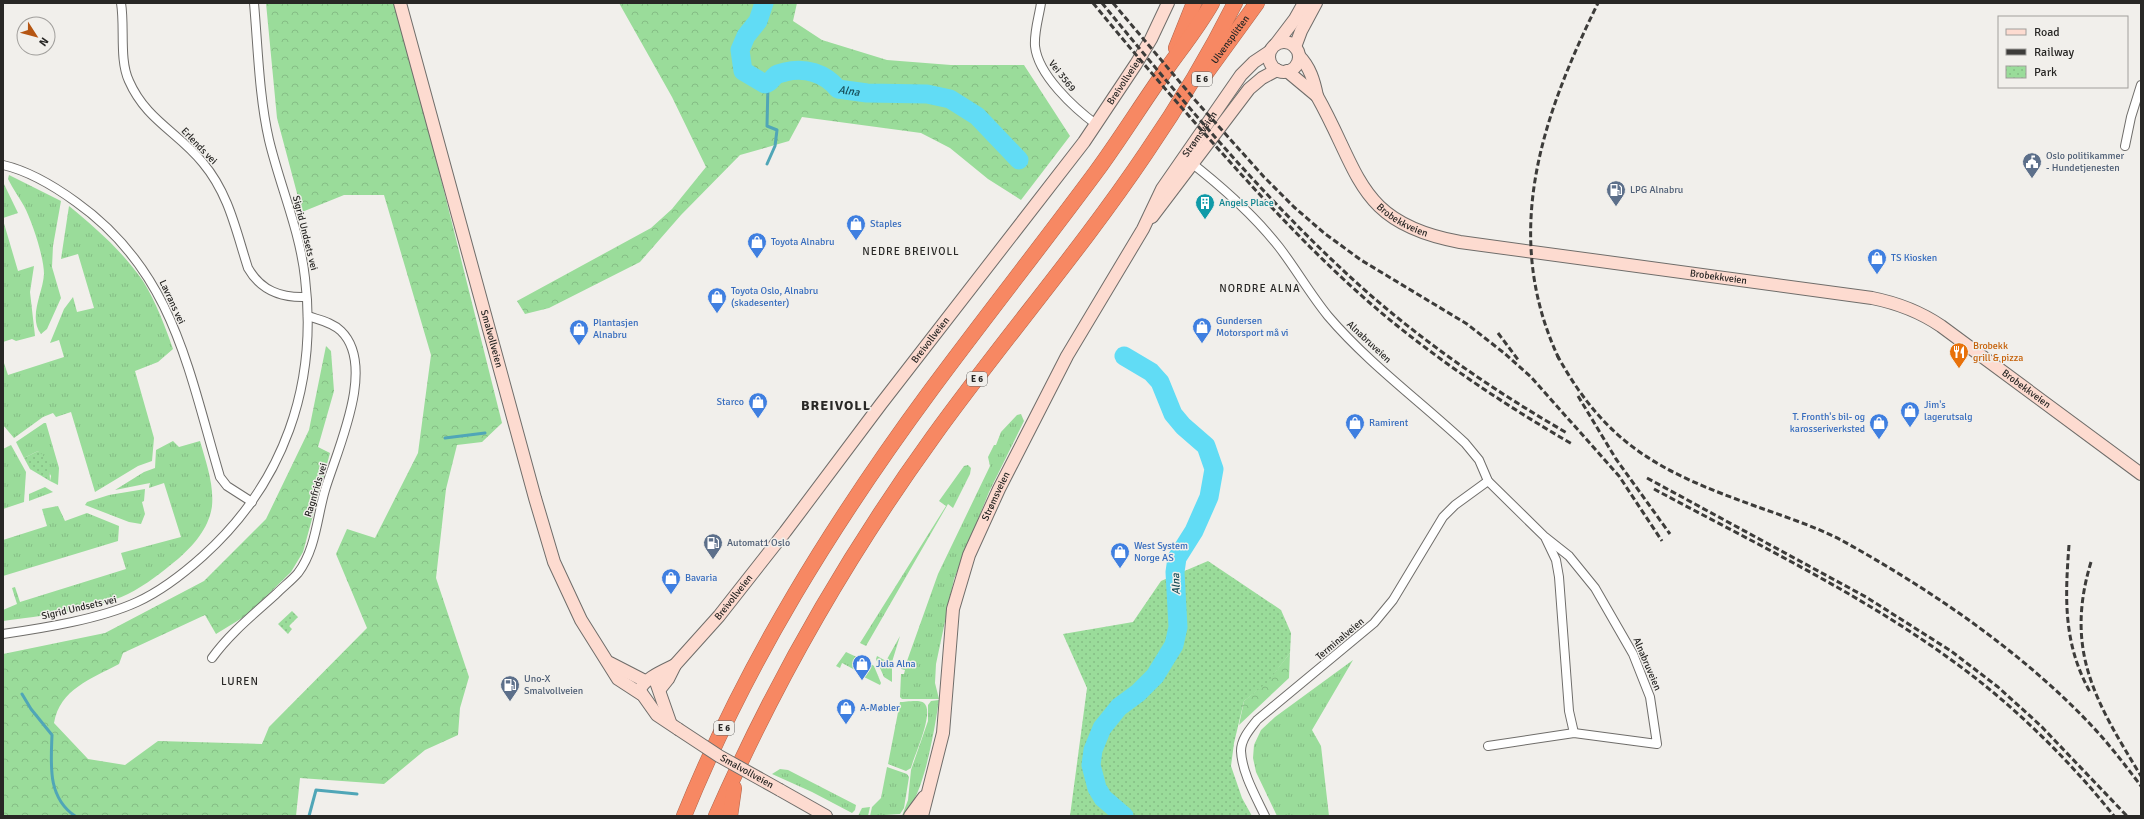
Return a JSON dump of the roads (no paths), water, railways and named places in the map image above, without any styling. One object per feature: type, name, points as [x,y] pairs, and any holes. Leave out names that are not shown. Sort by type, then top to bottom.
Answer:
[{"type":"highway","points":[[1168,67],[1194,3]]},
{"type":"highway","name":"E 6","points":[[684,816],[715,745],[752,671],[786,607],[828,537],[904,427],[1098,170],[1168,67],[1200,23],[1212,3]]},
{"type":"highway","name":"E 6","points":[[716,816],[767,707],[807,632],[876,519],[934,436],[1146,154],[1199,69],[1235,3]]},
{"type":"highway","name":"Ulvensplitten","points":[[1146,154],[1257,3]]},
{"type":"highway","points":[[730,816],[738,768]]},
{"type":"street","name":"Erlends vei","points":[[121,3],[126,72],[139,101],[151,115],[198,157],[214,177],[226,199],[248,268],[253,276],[265,287],[281,296],[306,297]]},
{"type":"street","name":"Sigrid Undsets vei","points":[[3,634],[97,616],[138,601],[157,591],[191,567],[227,533],[252,502],[279,457],[296,410],[305,370],[308,316],[302,261],[266,119],[254,3]]},
{"type":"street","name":"Smalvollveien","points":[[400,3],[547,538],[554,562],[574,608],[610,663],[618,679],[643,696],[656,715],[725,759],[826,816]]},
{"type":"street","name":"Vei 3569","points":[[1041,3],[1035,40],[1039,62],[1074,106],[1097,125]]},
{"type":"street","name":"Breivollveien","points":[[659,690],[668,679],[675,665],[715,621],[748,580],[1097,125],[1151,39],[1168,3]]},
{"type":"street","name":"Strømsveien","points":[[1188,160],[1241,75],[1254,62],[1272,48],[1295,19],[1304,3]]},
{"type":"street","points":[[1297,51],[1288,42],[1272,48],[1270,63],[1282,71],[1294,67],[1301,31],[1316,3]]},
{"type":"street","name":"Brobekkveien","points":[[1297,51],[1308,66],[1315,82],[1317,96],[1362,188],[1385,212],[1413,229],[1431,236],[1460,242],[1872,298],[1901,306],[1928,317],[1941,326],[2141,474]]},
{"type":"street","name":"Strømsveien","points":[[922,816],[938,760],[946,718],[953,609],[969,555],[998,488],[1042,401],[1087,321],[1144,226],[1162,189],[1248,88],[1262,78],[1282,71]]},
{"type":"street","name":"Brobekkveien","points":[[1282,71],[1317,96]]},
{"type":"street","points":[[2125,146],[2141,85]]},
{"type":"street","name":"Alnabruveien","points":[[1188,160],[1222,189],[1262,228],[1278,246],[1328,315],[1346,335],[1465,443],[1479,460],[1488,481],[1545,537],[1569,556],[1595,588],[1633,654],[1650,697],[1657,744],[1574,733],[1488,746]]},
{"type":"street","name":"Lavrans vei","points":[[3,165],[48,184],[85,208],[112,232],[142,267],[165,307],[175,331],[220,477],[227,486],[252,502]]},
{"type":"street","name":"Ragnfrids vei","points":[[212,658],[224,641],[293,577],[304,564],[313,540],[325,489],[347,426],[354,385],[355,364],[351,345],[335,326],[308,316]]},
{"type":"street","name":"Terminalveien","points":[[1265,816],[1246,772],[1241,751],[1246,735],[1257,720],[1374,623],[1393,600],[1444,517],[1455,505],[1488,481]]},
{"type":"street","name":"Alnabruveien","points":[[1545,537],[1556,560],[1559,577],[1569,711],[1574,733]]},
{"type":"street","name":"Smalvollveien","points":[[610,663],[648,680],[656,682],[674,726]]},
{"type":"street","name":"Breivollveien","points":[[648,680],[675,665]]},
{"type":"street","points":[[648,680],[640,688],[643,696],[652,699],[659,690]]},
{"type":"street","name":"Strømsveien","points":[[910,816],[928,793]]},
{"type":"waterway","name":"Alna","points":[[764,3],[758,21],[746,36],[740,50],[743,71],[765,84],[769,83],[778,74],[800,70],[821,75],[833,83],[838,89],[867,93],[927,94],[950,99],[977,116],[1019,160]]},
{"type":"waterway","points":[[767,164],[775,146],[777,130],[767,126],[768,84]]},
{"type":"waterway","name":"Alna","points":[[1124,356],[1151,372],[1160,382],[1173,414],[1183,426],[1206,446],[1214,469],[1209,497],[1194,531],[1177,558],[1175,572],[1178,627],[1174,645],[1155,676],[1138,693],[1119,707],[1102,728],[1093,750],[1091,765],[1097,788],[1103,798],[1124,816]]},
{"type":"waterway","points":[[445,438],[485,433]]},
{"type":"waterway","points":[[22,694],[31,709],[52,735],[51,768],[55,790],[59,799],[75,816]]},
{"type":"waterway","points":[[309,816],[316,790],[357,794]]},
{"type":"railway","points":[[1093,3],[1152,74],[1279,216],[1350,285],[1400,328],[1441,359],[1505,403],[1572,444]]},
{"type":"railway","points":[[1102,3],[1196,116],[1229,153],[1297,226],[1332,260],[1391,313],[1439,350],[1489,385],[1567,433]]},
{"type":"railway","points":[[1113,3],[1195,100],[1264,177],[1294,207],[1324,233],[1361,260],[1467,324],[1504,353],[1531,377],[1619,476],[1662,541]]},
{"type":"railway","points":[[1559,359],[1542,313],[1533,267],[1531,222],[1535,178],[1545,134],[1560,90],[1598,3]]},
{"type":"railway","points":[[1498,333],[1519,361]]},
{"type":"railway","points":[[1557,355],[1576,386],[1596,412],[1617,434],[1640,452],[1691,481],[1809,526],[1841,540],[1908,579],[1974,624],[2005,647],[2064,698],[2091,725],[2123,762],[2141,786]]},
{"type":"railway","points":[[1578,396],[1616,459],[1670,534]]},
{"type":"railway","points":[[1647,478],[1866,597],[1951,651],[1998,687],[2041,726],[2127,816]]},
{"type":"railway","points":[[1654,489],[1829,583],[1914,634],[1955,663],[1994,693],[2042,736],[2072,767],[2114,816]]},
{"type":"railway","points":[[2069,545],[2067,602],[2070,638],[2081,674],[2090,692]]},
{"type":"railway","points":[[2091,562],[2084,594],[2081,623],[2083,649],[2089,675],[2110,724],[2141,776]]},
{"type":"place","name":"Oslo politikammer - Hundetjenesten","points":[[2032,179]]},
{"type":"place","name":"LPG Alnabru","points":[[1616,207]]},
{"type":"place","name":"Angels Place","points":[[1205,220]]},
{"type":"place","name":"Staples","points":[[856,241]]},
{"type":"place","name":"Toyota Alnabru","points":[[757,259]]},
{"type":"place","name":"TS Kiosken","points":[[1877,275]]},
{"type":"place","name":"Toyota Oslo, Alnabru (skadesenter)","points":[[717,314]]},
{"type":"place","name":"Gundersen Motorsport må vi","points":[[1202,344]]},
{"type":"place","name":"Plantasjen Alnabru","points":[[579,346]]},
{"type":"place","name":"Brobekk grill & pizza","points":[[1959,369]]},
{"type":"place","name":"Starco","points":[[758,419]]},
{"type":"place","name":"Jim's lagerutsalg","points":[[1910,428]]},
{"type":"place","name":"Ramirent","points":[[1355,440]]},
{"type":"place","name":"T. Fronth's bil- og karosseriverksted","points":[[1879,440]]},
{"type":"place","name":"Automat1 Oslo","points":[[713,560]]},
{"type":"place","name":"West System Norge AS","points":[[1120,569]]},
{"type":"place","name":"Bavaria","points":[[671,595]]},
{"type":"place","name":"Jula Alna","points":[[862,681]]},
{"type":"place","name":"Uno-X Smalvollveien","points":[[510,702]]},
{"type":"place","name":"A-Møbler","points":[[846,725]]},
{"type":"district","name":"NEDRE BREIVOLL","points":[[911,251]]},
{"type":"district","name":"NORDRE ALNA","points":[[1260,288]]},
{"type":"district","name":"BREIVOLL","points":[[836,405]]},
{"type":"district","name":"LUREN","points":[[240,681]]}]
